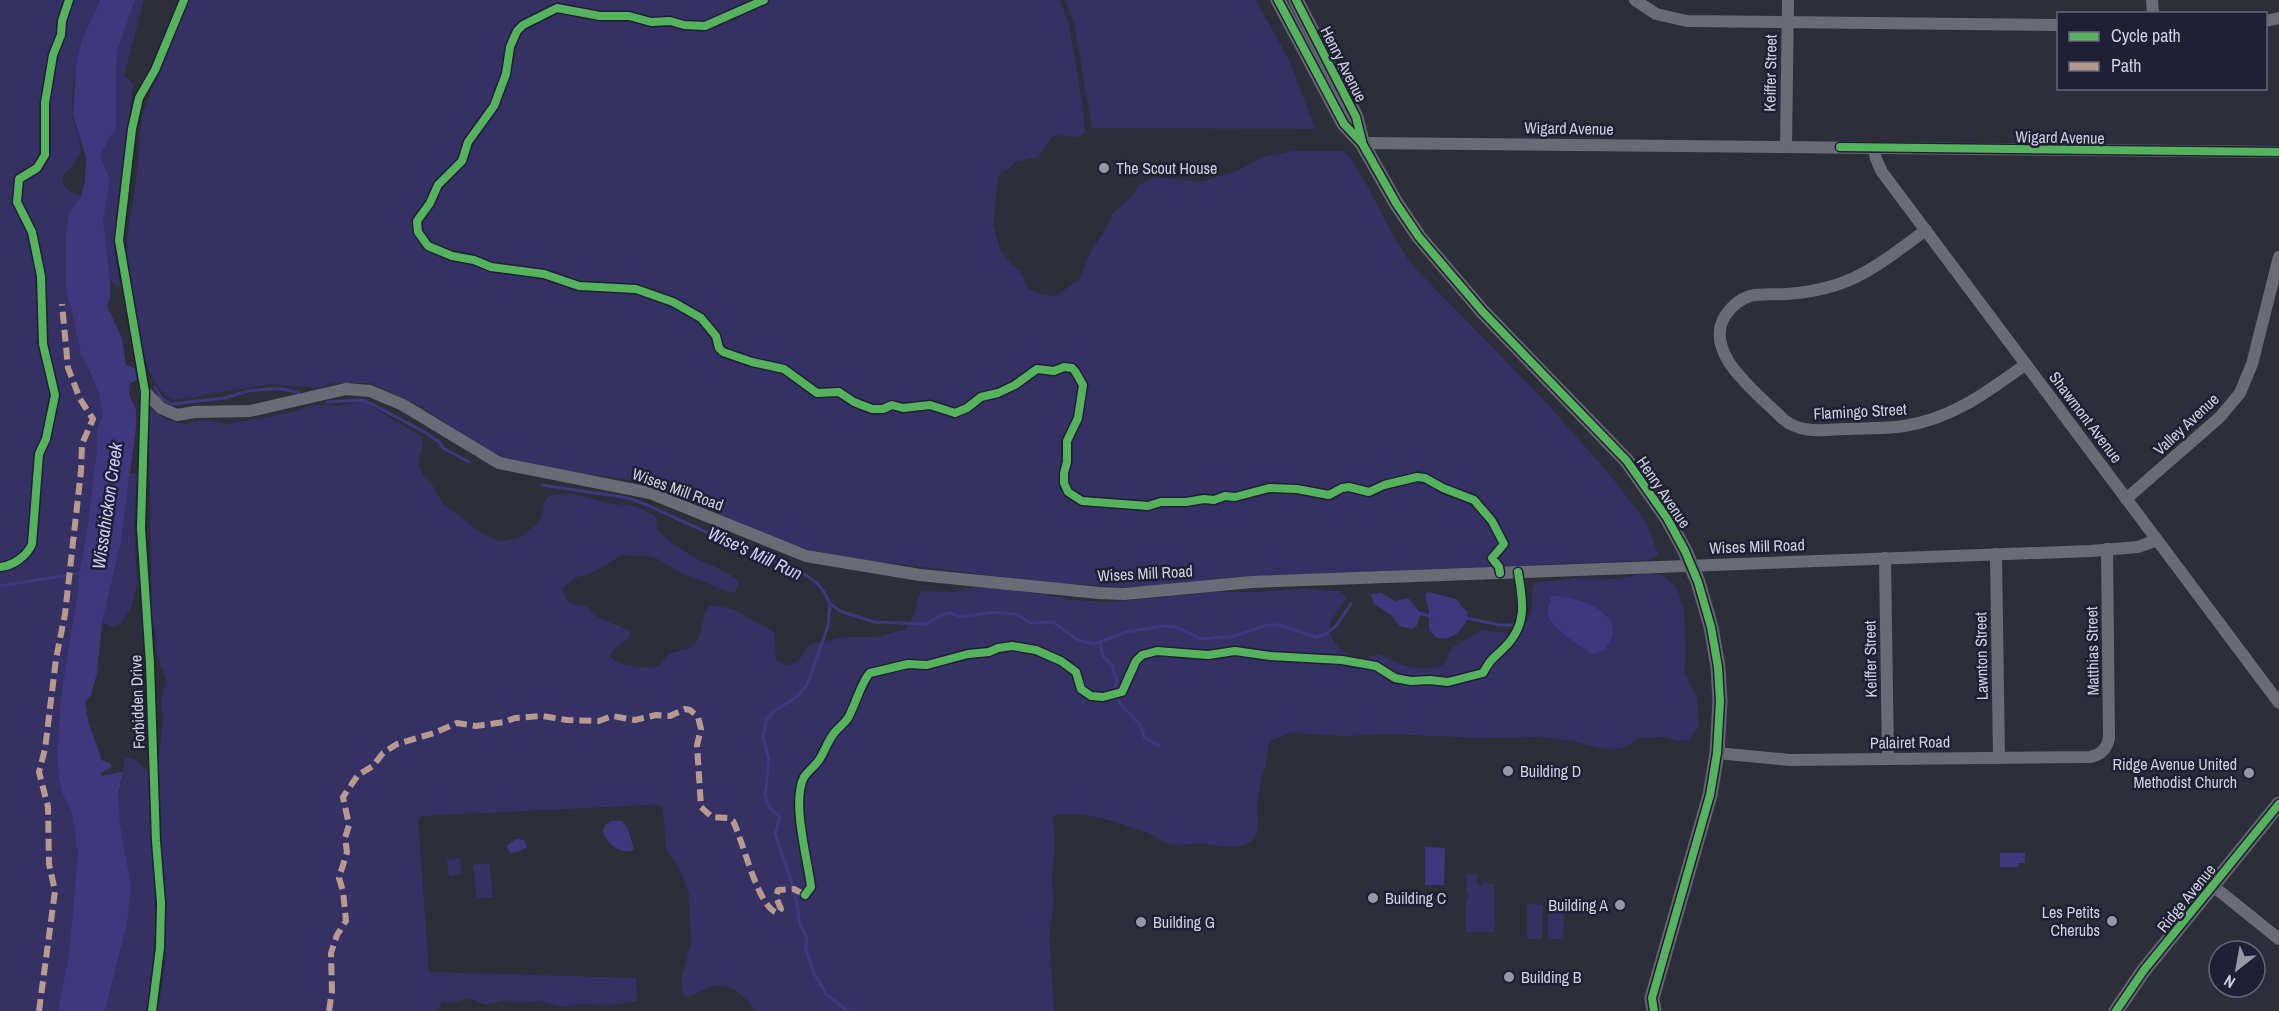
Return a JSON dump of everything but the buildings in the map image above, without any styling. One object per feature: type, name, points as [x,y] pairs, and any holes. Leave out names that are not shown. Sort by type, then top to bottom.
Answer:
[{"type":"main road","name":"Henry Avenue","points":[[1278,0],[1344,124],[1362,143],[1396,203],[1437,260],[1483,312],[1641,478],[1666,516],[1692,565],[1705,605],[1718,667],[1720,701],[1717,753],[1710,795],[1653,1004],[1642,1011]]},
{"type":"main road","name":"Henry Avenue","points":[[1296,0],[1356,117],[1362,143]]},
{"type":"main road","name":"Ridge Avenue","points":[[2116,1011],[2144,970],[2279,804]]},
{"type":"street","points":[[1635,0],[1656,14],[1677,20],[2057,25]]},
{"type":"street","name":"Keiffer Street","points":[[1786,146],[1788,0]]},
{"type":"street","name":"Wigard Avenue","points":[[1362,143],[2279,152]]},
{"type":"street","name":"Shawmont Avenue","points":[[1874,148],[1882,171],[2279,703]]},
{"type":"street","name":"Flamingo Street","points":[[1926,230],[1876,267],[1851,280],[1806,292],[1751,296],[1737,303],[1723,320],[1719,333],[1724,357],[1783,419],[1801,429],[1897,427],[1936,419],[1973,402],[2026,364]]},
{"type":"street","name":"Valley Avenue","points":[[2127,499],[2220,417],[2240,393],[2252,364],[2279,257]]},
{"type":"street","name":"Wises Mill Road","points":[[145,392],[161,408],[177,415],[242,412],[335,391],[354,389],[370,391],[403,405],[499,463],[639,490],[806,555],[928,576],[1112,594],[1252,582],[2138,548],[2157,540]]},
{"type":"street","name":"Matthias Street","points":[[2103,752],[2109,738],[2107,549]]},
{"type":"street","name":"Lawnton Street","points":[[1996,554],[1999,758]]},
{"type":"street","name":"Keiffer Street","points":[[1885,558],[1888,759]]},
{"type":"street","name":"Palairet Road","points":[[1717,753],[1790,760],[2090,757],[2103,752]]},
{"type":"street","points":[[2213,886],[2279,939]]},
{"type":"shaded area","points":[[0,0],[100,0],[83,42],[73,86],[73,117],[80,153],[63,175],[63,185],[69,191],[81,196],[66,231],[66,293],[87,369],[98,390],[103,416],[97,428],[97,448],[88,523],[61,697],[57,752],[59,779],[63,795],[71,810],[78,854],[69,954],[58,1011],[0,1011]]},
{"type":"shaded area","points":[[135,0],[144,0],[124,76],[133,84],[113,241],[120,285],[118,287],[110,280],[104,241],[103,221],[107,172],[100,155],[116,128],[116,64],[119,46]]},
{"type":"shaded area","points":[[189,0],[1060,0],[1069,25],[1085,132],[1078,137],[1054,135],[1038,157],[1015,162],[1009,169],[1002,171],[998,179],[993,225],[1001,252],[1021,272],[1028,289],[1039,294],[1056,296],[1080,279],[1088,257],[1111,220],[1112,214],[1130,198],[1139,185],[1154,177],[1201,182],[1239,170],[1263,157],[1292,151],[1343,151],[1354,163],[1413,266],[1541,397],[1606,470],[1640,514],[1658,554],[1652,559],[1633,561],[1239,577],[1149,587],[1054,583],[864,560],[800,548],[667,492],[630,480],[564,471],[497,457],[422,407],[371,383],[333,383],[319,388],[269,384],[172,399],[158,386],[143,352],[131,293],[127,244],[145,107]]},
{"type":"shaded area","points":[[1065,0],[1256,0],[1291,64],[1315,129],[1092,128],[1074,22]]},
{"type":"shaded area","points":[[363,401],[422,437],[419,466],[442,503],[481,533],[499,541],[521,537],[539,522],[544,509],[543,505],[550,495],[573,494],[607,503],[634,506],[654,515],[657,521],[656,528],[673,544],[737,580],[735,592],[731,593],[679,572],[658,559],[648,556],[621,555],[596,571],[575,578],[563,588],[569,601],[577,605],[585,605],[600,619],[631,631],[629,638],[614,649],[609,656],[626,665],[659,666],[671,653],[692,647],[698,639],[705,613],[710,605],[733,609],[774,632],[776,660],[787,666],[800,659],[810,644],[846,637],[877,637],[906,629],[915,612],[919,595],[923,591],[955,592],[975,587],[1010,589],[1073,600],[1110,602],[1217,592],[1301,589],[1339,591],[1346,596],[1346,599],[1331,620],[1329,629],[1338,647],[1355,658],[1367,658],[1379,654],[1394,662],[1425,668],[1442,666],[1452,648],[1483,630],[1520,635],[1530,614],[1532,590],[1537,582],[1582,578],[1617,579],[1647,573],[1663,576],[1677,588],[1684,609],[1686,659],[1684,671],[1697,699],[1699,726],[1689,740],[1678,741],[1662,737],[1639,738],[1626,747],[1609,750],[1567,740],[1537,737],[1480,738],[1390,734],[1344,736],[1291,733],[1270,741],[1258,796],[1257,832],[1251,841],[1238,846],[1201,843],[1173,845],[1148,833],[1103,818],[1055,815],[1053,819],[1055,839],[1052,882],[1054,903],[1049,935],[1054,1011],[756,1011],[742,995],[723,986],[708,988],[686,997],[683,994],[681,980],[691,944],[689,894],[680,869],[666,850],[663,808],[647,805],[421,816],[418,820],[429,972],[636,978],[637,1001],[606,1006],[583,1004],[563,1007],[541,1001],[519,1003],[506,1000],[485,1005],[470,998],[450,1003],[442,1002],[437,1011],[158,1011],[165,967],[167,904],[160,838],[159,761],[163,718],[161,701],[166,681],[157,653],[152,620],[150,411],[153,410],[165,419],[180,423],[188,424],[201,420],[229,424],[293,412],[313,405],[338,406]],"holes":[[[1549,600],[1581,602],[1607,614],[1609,645],[1604,651],[1592,654],[1570,639],[1548,619]]]},
{"type":"shaded area","points":[[130,474],[137,475],[134,523],[137,585],[131,608],[120,624],[113,627],[102,623],[121,542]]},
{"type":"shaded area","points":[[125,757],[136,760],[148,772],[156,927],[147,1011],[105,1011],[127,924],[131,887],[120,824],[118,794]]},
{"type":"shaded area","points":[[460,858],[462,874],[449,876],[447,859]]},
{"type":"shaded area","points":[[489,863],[493,897],[477,899],[473,865]]},
{"type":"shaded area","points":[[1467,874],[1477,874],[1478,887],[1485,880],[1489,884],[1494,884],[1495,929],[1493,932],[1466,932],[1466,900],[1470,896],[1466,891]]},
{"type":"shaded area","points":[[1527,904],[1543,905],[1542,939],[1527,939]]},
{"type":"shaded area","points":[[1548,905],[1564,905],[1563,939],[1548,939]]},
{"type":"water","name":"Wissahickon Creek","points":[[100,0],[135,0],[119,46],[116,64],[116,128],[100,155],[110,180],[103,221],[110,280],[110,297],[107,306],[122,338],[126,365],[135,368],[137,380],[130,383],[129,395],[136,410],[136,427],[121,542],[102,623],[97,673],[91,695],[85,702],[89,725],[101,760],[110,763],[112,767],[101,773],[101,776],[123,772],[118,794],[120,824],[131,887],[127,924],[105,1011],[58,1011],[69,954],[78,854],[71,810],[63,795],[59,779],[57,752],[61,697],[88,523],[97,448],[97,428],[103,416],[98,390],[81,354],[66,293],[66,231],[69,213],[81,196],[85,182],[86,157],[73,115],[76,66],[81,43]]},
{"type":"water","points":[[1428,592],[1456,599],[1468,613],[1462,628],[1454,636],[1437,638],[1429,630],[1429,611],[1425,595]]},
{"type":"water","points":[[1381,593],[1396,601],[1408,598],[1421,614],[1416,627],[1411,629],[1400,626],[1391,615],[1374,604],[1371,594]]},
{"type":"water","points":[[1551,596],[1588,604],[1600,610],[1608,618],[1613,627],[1612,638],[1604,651],[1592,654],[1555,626],[1547,614]]},
{"type":"water","points":[[611,821],[622,821],[628,829],[634,850],[624,851],[610,843],[603,830]]},
{"type":"water","points":[[516,839],[524,840],[527,847],[510,853],[507,846]]},
{"type":"water","points":[[1425,847],[1445,848],[1444,885],[1425,885]]},
{"type":"water","points":[[2000,853],[2025,853],[2025,863],[2018,863],[2018,867],[2000,867]]},
{"type":"waterway","name":"Wise's Mill Run","points":[[155,387],[161,398],[172,404],[225,398],[248,391],[268,389],[283,389],[299,393]]},
{"type":"waterway","name":"Wise's Mill Run","points":[[327,402],[361,400],[372,404],[428,434],[443,448],[469,462]]},
{"type":"waterway","name":"Wise's Mill Run","points":[[542,485],[628,498],[647,505],[804,574],[817,583],[824,592],[830,604],[828,626],[807,685],[798,696],[774,711],[766,720],[763,738],[769,759],[765,796],[770,808],[780,817],[775,834],[794,889],[800,924],[807,939],[806,949],[814,973],[826,994],[848,1011]]},
{"type":"waterway","name":"Wissahickon Creek","points":[[0,586],[81,573]]},
{"type":"waterway","points":[[830,604],[842,612],[875,622],[926,624],[944,614],[951,613],[960,617],[995,612],[1016,614],[1031,623],[1053,622],[1078,640],[1094,644],[1126,632],[1163,626],[1176,627],[1201,639],[1234,636],[1268,625],[1280,625],[1316,637],[1335,627],[1351,604]]},
{"type":"waterway","points":[[1419,613],[1433,617]]},
{"type":"waterway","points":[[1466,618],[1500,625],[1518,625]]},
{"type":"waterway","points":[[1100,642],[1103,656],[1113,666],[1117,680],[1116,694],[1121,705],[1139,724],[1144,737],[1159,746]]},
{"type":"marked path","points":[[39,1011],[55,891],[49,864],[48,807],[39,772],[45,749],[56,659],[65,614],[82,444],[93,419],[80,399],[68,368],[62,304]]},
{"type":"marked path","points":[[329,1011],[332,991],[331,953],[337,935],[346,921],[343,891],[339,878],[347,852],[345,838],[349,825],[343,797],[358,775],[373,766],[383,753],[397,744],[434,733],[457,723],[476,726],[515,718],[542,716],[567,720],[599,721],[612,716],[635,720],[656,715],[670,716],[685,709],[690,710],[698,717],[701,729],[697,745],[701,807],[712,817],[728,818],[733,821],[758,887],[771,909],[778,913],[781,909],[776,897],[778,890],[794,889],[805,895],[808,892]]},
{"type":"cycle path","points":[[0,567],[19,560],[32,544],[39,454],[46,439],[55,395],[43,344],[41,276],[32,232],[17,202],[19,179],[37,168],[45,155],[45,103],[53,55],[61,35],[62,21],[69,0]]},
{"type":"cycle path","name":"Forbidden Drive","points":[[152,1011],[160,948],[161,903],[141,528],[145,392],[119,240],[132,129],[139,98],[155,70],[184,0]]},
{"type":"cycle path","points":[[764,0],[705,26],[684,25],[670,21],[651,22],[629,16],[600,16],[557,8],[523,25],[517,31],[510,47],[506,74],[494,106],[468,142],[462,161],[438,185],[430,203],[417,221],[418,232],[428,246],[452,256],[474,260],[491,267],[544,274],[579,286],[636,289],[673,302],[701,318],[716,336],[719,348],[723,352],[752,362],[784,369],[817,393],[839,392],[854,402],[872,409],[883,409],[892,405],[903,408],[930,405],[955,413],[967,408],[981,397],[998,393],[1015,385],[1037,369],[1054,371],[1064,367],[1072,368],[1083,385],[1078,418],[1067,441],[1064,483],[1068,492],[1082,501],[1148,506],[1161,502],[1235,497],[1269,488],[1297,489],[1329,495],[1342,488],[1349,487],[1369,492],[1384,485],[1417,477],[1425,478],[1474,500],[1492,521],[1504,544],[1492,558],[1499,567],[1500,573]]},
{"type":"cycle path","points":[[1278,0],[1344,124],[1362,143],[1396,203],[1419,237],[1483,312],[1627,461],[1667,518],[1685,551],[1698,582],[1711,627],[1718,667],[1720,701],[1717,753],[1710,795],[1652,998],[1654,1011]]},
{"type":"cycle path","points":[[1296,0],[1356,117],[1362,141]]},
{"type":"cycle path","points":[[1840,147],[2279,152]]},
{"type":"cycle path","points":[[805,895],[811,887],[801,831],[800,788],[804,777],[819,760],[833,735],[848,718],[864,681],[870,673],[908,664],[927,665],[1012,646],[1036,650],[1061,661],[1076,672],[1081,689],[1091,696],[1103,697],[1122,692],[1136,661],[1142,655],[1157,651],[1208,655],[1235,651],[1270,656],[1342,660],[1376,666],[1395,678],[1448,682],[1483,673],[1490,661],[1512,639],[1522,612],[1518,572]]},
{"type":"cycle path","points":[[2116,1011],[2144,970],[2279,804]]},
{"type":"place","name":"The Scout House","points":[[1104,168]]},
{"type":"place","name":"Building D","points":[[1508,771]]},
{"type":"place","name":"Ridge Avenue United Methodist Church","points":[[2249,773]]},
{"type":"place","name":"Building C","points":[[1373,898]]},
{"type":"place","name":"Building A","points":[[1620,905]]},
{"type":"place","name":"Les Petits Cherubs","points":[[2112,921]]},
{"type":"place","name":"Building G","points":[[1141,922]]},
{"type":"place","name":"Building B","points":[[1509,977]]}]
